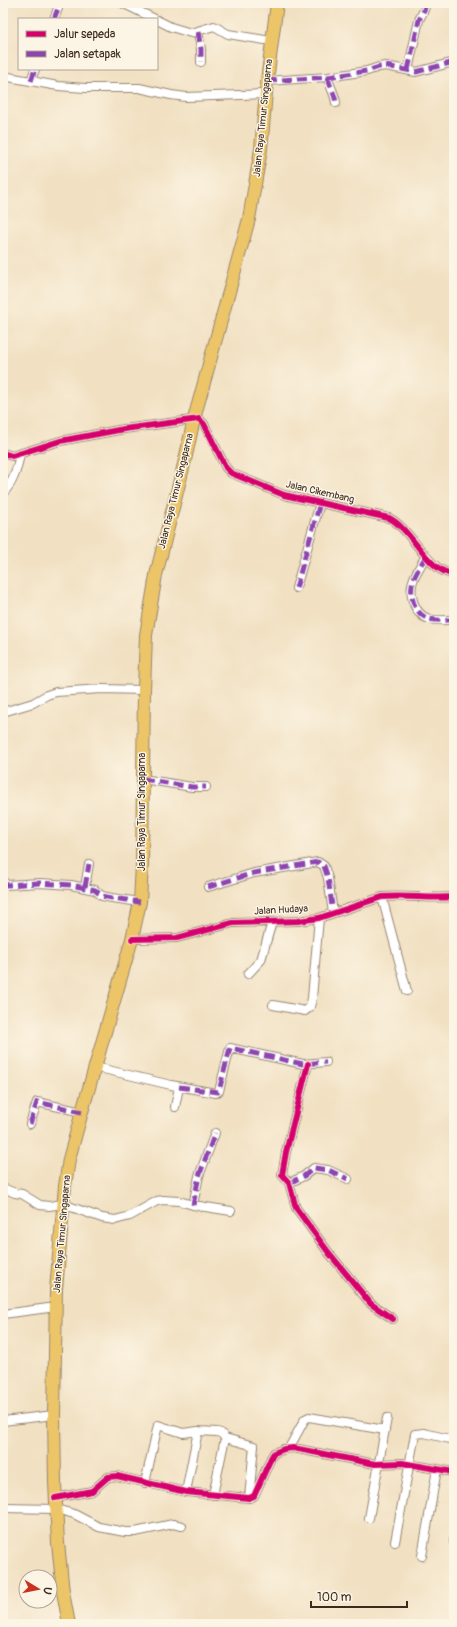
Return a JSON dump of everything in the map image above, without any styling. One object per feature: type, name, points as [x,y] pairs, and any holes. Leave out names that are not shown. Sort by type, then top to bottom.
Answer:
[{"type":"main road","name":"Jalan Raya Timur Singaparna","points":[[70,1624],[63,1592],[56,1504],[54,1415],[56,1307],[63,1204],[69,1159],[133,936],[140,902],[146,635],[156,575],[194,419],[250,219],[261,148],[265,94],[277,3]]},
{"type":"street","points":[[54,18],[60,3]]},
{"type":"street","points":[[122,3],[154,18]]},
{"type":"street","points":[[408,70],[419,20],[426,3]]},
{"type":"street","points":[[158,20],[171,27],[191,33],[214,26],[228,34],[271,41]]},
{"type":"street","points":[[198,32],[201,62]]},
{"type":"street","points":[[267,81],[328,77],[367,71],[386,66],[416,72],[454,62]]},
{"type":"street","points":[[32,81],[35,70]]},
{"type":"street","points":[[3,76],[58,86],[85,88],[140,88],[186,97],[265,94]]},
{"type":"street","points":[[328,77],[328,82],[335,96],[336,103]]},
{"type":"street","points":[[3,453],[9,456],[60,441],[124,429],[194,419]]},
{"type":"street","name":"Jalan Cikembang","points":[[194,419],[199,419],[204,424],[226,468],[231,473],[277,492],[320,503],[352,509],[399,523],[426,556],[440,569],[454,574]]},
{"type":"street","points":[[3,493],[13,481],[20,454]]},
{"type":"street","points":[[296,588],[320,503]]},
{"type":"street","points":[[426,556],[414,579],[412,596],[414,604],[420,613],[429,619],[454,620]]},
{"type":"street","points":[[3,712],[33,703],[56,692],[102,689],[144,690]]},
{"type":"street","points":[[142,779],[192,787],[206,787]]},
{"type":"street","points":[[208,887],[254,873],[318,862],[324,866],[326,872],[333,913]]},
{"type":"street","points":[[85,887],[89,864]]},
{"type":"street","points":[[3,881],[6,885],[40,883],[71,884],[95,890],[102,896],[140,902]]},
{"type":"street","points":[[382,897],[407,991]]},
{"type":"street","name":"Jalan Hudaya","points":[[133,936],[177,938],[233,923],[298,921],[319,918],[382,897],[454,897]]},
{"type":"street","points":[[273,1005],[305,1011],[310,1007],[314,983],[319,918]]},
{"type":"street","points":[[248,974],[261,960],[272,922]]},
{"type":"street","points":[[95,1066],[179,1087],[218,1092],[230,1048],[286,1061],[308,1064],[326,1062]]},
{"type":"street","points":[[308,1064],[282,1175],[289,1183],[296,1208],[329,1253],[371,1304],[392,1319]]},
{"type":"street","points":[[175,1107],[179,1087]]},
{"type":"street","points":[[30,1124],[37,1102],[82,1112]]},
{"type":"street","points":[[193,1205],[200,1176],[216,1133]]},
{"type":"street","points":[[289,1183],[304,1176],[314,1168],[328,1170],[348,1179]]},
{"type":"street","points":[[3,1188],[22,1194],[40,1205],[49,1206],[63,1204],[102,1218],[115,1220],[130,1216],[157,1201],[163,1200],[179,1201],[193,1205],[231,1211]]},
{"type":"street","points":[[3,1314],[56,1307]]},
{"type":"street","points":[[3,1421],[54,1415]]},
{"type":"street","points":[[289,1448],[304,1419],[309,1417],[385,1430]]},
{"type":"street","points":[[369,1518],[387,1418]]},
{"type":"street","points":[[145,1483],[158,1425],[183,1432],[198,1431],[221,1434],[225,1438],[254,1446],[249,1498]]},
{"type":"street","points":[[186,1492],[198,1431]]},
{"type":"street","points":[[395,1542],[415,1434],[424,1433],[454,1440]]},
{"type":"street","points":[[213,1495],[225,1438]]},
{"type":"street","points":[[3,1508],[56,1504],[92,1491],[108,1477],[117,1476],[186,1492],[249,1498],[254,1496],[274,1453],[289,1448],[352,1461],[379,1464],[391,1462],[410,1464],[454,1472]]},
{"type":"street","points":[[422,1556],[436,1469]]},
{"type":"street","points":[[56,1504],[100,1527],[111,1530],[135,1532],[173,1524],[182,1526]]},
{"type":"marked path","points":[[54,18],[60,3]]},
{"type":"marked path","points":[[408,70],[419,20],[426,3]]},
{"type":"marked path","points":[[198,32],[201,49],[201,62]]},
{"type":"marked path","points":[[267,81],[328,77],[367,71],[386,66],[416,72],[454,62]]},
{"type":"marked path","points":[[31,81],[35,70]]},
{"type":"marked path","points":[[328,77],[336,103]]},
{"type":"marked path","points":[[296,588],[320,503]]},
{"type":"marked path","points":[[426,556],[415,575],[412,584],[413,602],[419,612],[429,619],[454,620]]},
{"type":"marked path","points":[[143,779],[192,787],[206,787]]},
{"type":"marked path","points":[[208,887],[254,873],[318,862],[324,866],[328,878],[333,913]]},
{"type":"marked path","points":[[85,887],[89,864]]},
{"type":"marked path","points":[[3,881],[6,885],[40,883],[71,885],[95,890],[102,896],[140,902]]},
{"type":"marked path","points":[[179,1087],[218,1092],[230,1048],[303,1064],[326,1062]]},
{"type":"marked path","points":[[30,1124],[37,1102],[82,1112]]},
{"type":"marked path","points":[[193,1205],[199,1176],[215,1133]]},
{"type":"marked path","points":[[289,1183],[304,1176],[314,1168],[328,1170],[348,1179]]},
{"type":"cycle path","points":[[3,453],[12,456],[60,441],[124,429],[199,419],[204,424],[226,468],[231,473],[284,495],[389,518],[398,524],[428,559],[436,566],[444,572],[454,574]]},
{"type":"cycle path","points":[[132,939],[177,938],[233,923],[298,921],[319,918],[382,897],[454,897]]},
{"type":"cycle path","points":[[308,1064],[286,1152],[282,1175],[289,1183],[296,1208],[329,1253],[371,1304],[393,1319]]},
{"type":"cycle path","points":[[55,1498],[92,1491],[108,1477],[117,1476],[186,1492],[249,1498],[254,1496],[274,1453],[284,1449],[293,1448],[375,1464],[402,1463],[454,1472]]}]
